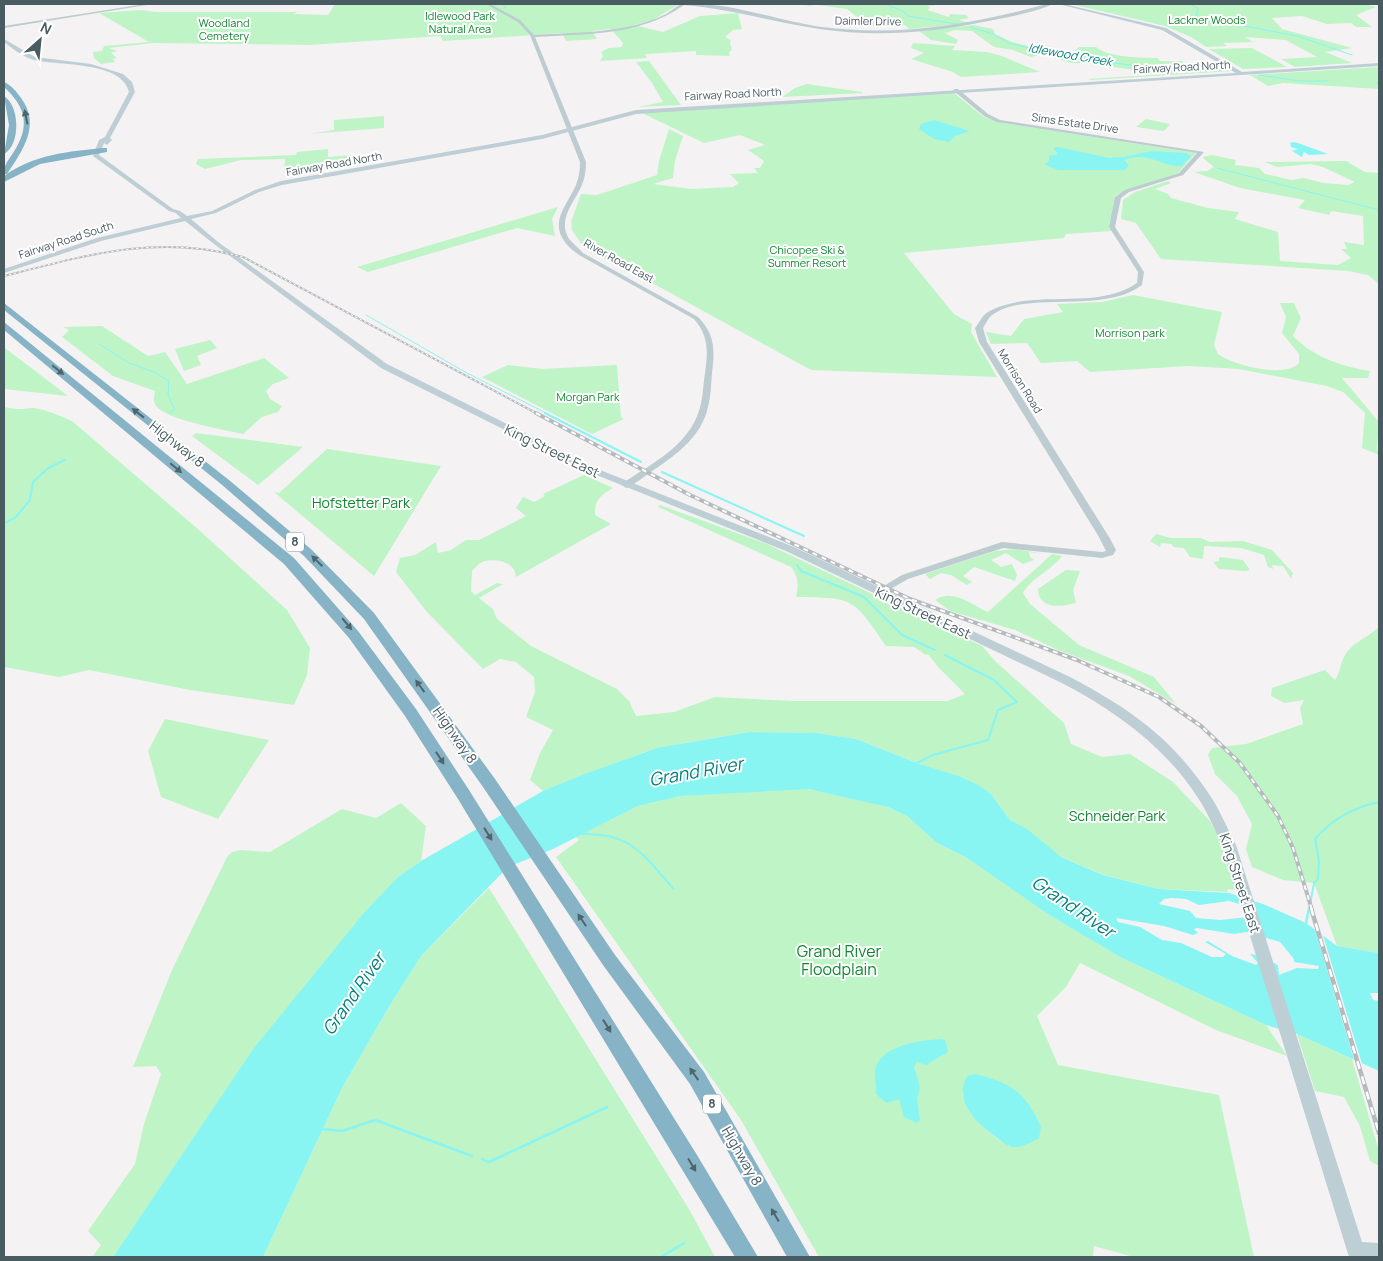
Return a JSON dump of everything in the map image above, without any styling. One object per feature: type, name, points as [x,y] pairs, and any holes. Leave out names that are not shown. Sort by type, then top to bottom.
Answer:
[{"type":"highway","points":[[4,84],[12,90],[24,107],[28,122],[29,148]]},
{"type":"highway","points":[[4,98],[14,122],[10,140],[4,152]]},
{"type":"highway","points":[[4,172],[21,149],[27,134]]},
{"type":"highway","points":[[38,153],[100,152]]},
{"type":"highway","points":[[4,180],[24,167],[74,155],[100,152]]},
{"type":"highway","name":"Highway 8","points":[[4,306],[225,482],[308,553],[339,582],[369,616],[489,783],[609,960],[697,1078],[800,1257]]},
{"type":"highway","name":"Highway 8","points":[[4,326],[288,561],[324,597],[352,630],[408,707],[463,793],[747,1257]]},
{"type":"main road","points":[[1060,4],[1164,29],[1241,73]]},
{"type":"main road","points":[[4,40],[32,57],[79,62],[102,69],[120,80],[126,87],[116,114],[118,115],[107,138],[109,140],[100,152]]},
{"type":"main road","name":"Fairway Road North","points":[[182,219],[236,201],[271,186],[300,179],[501,145],[569,130],[618,115],[657,109],[1379,65]]},
{"type":"main road","name":"Fairway Road North","points":[[1241,73],[1364,66]]},
{"type":"main road","points":[[1233,69],[1254,72]]},
{"type":"main road","name":"King Street East","points":[[100,152],[171,210],[172,213],[196,228],[384,366],[477,414],[626,485],[764,538],[1082,688],[1134,721],[1164,746],[1196,784],[1217,818],[1237,869],[1357,1254]]},
{"type":"main road","name":"Fairway Road South","points":[[4,271],[89,242],[182,219]]},
{"type":"main road","points":[[1357,1254],[1379,1252]]},
{"type":"street","points":[[4,27],[152,4]]},
{"type":"street","name":"River Road East","points":[[488,4],[519,21],[533,36],[584,168],[563,215],[560,228],[565,239],[581,254],[696,318],[709,333],[712,352],[705,403],[697,426],[680,446],[626,485]]},
{"type":"street","points":[[533,36],[626,28],[654,21],[683,4]]},
{"type":"street","name":"Daimler Drive","points":[[683,4],[716,7],[823,28],[866,31],[948,28],[1051,4]]},
{"type":"street","name":"Sims Estate Drive","points":[[956,90],[986,115],[999,121],[1201,152]]},
{"type":"street","name":"Morrison Road","points":[[880,592],[905,577],[1002,545],[1102,555],[1110,553],[1111,550],[1104,537],[983,342],[979,328],[985,318],[1006,306],[1103,299],[1125,294],[1140,284],[1141,272],[1112,227],[1118,197],[1127,191],[1181,174],[1201,152]]},
{"type":"green space","points":[[335,4],[679,4],[653,20],[634,25],[663,32],[700,16],[738,13],[742,29],[733,30],[725,37],[731,40],[732,50],[729,52],[730,56],[696,55],[696,51],[645,54],[647,58],[600,61],[603,56],[601,52],[609,48],[622,47],[623,43],[611,29],[592,31],[597,39],[566,41],[562,33],[443,41],[440,36],[310,45],[153,43],[109,48],[117,51],[111,53],[117,58],[113,59],[115,62],[101,64],[94,58],[93,52],[102,51],[104,46],[149,42],[99,13],[141,10],[156,12],[297,12],[294,14],[328,15]]},
{"type":"green space","points":[[792,4],[810,4],[812,6]]},
{"type":"green space","points":[[810,4],[943,4],[928,6],[930,8],[927,10],[949,17],[950,14],[966,15],[969,18],[959,20],[969,23],[909,29],[905,25],[869,26],[847,9]]},
{"type":"green space","name":"Lackner Woods","points":[[1071,4],[1365,4],[1376,7],[1356,15],[1372,27],[1356,27],[1351,23],[1327,24],[1302,16],[1272,18],[1282,29],[1352,48],[1325,52],[1352,63],[1295,67],[1281,59],[1317,57],[1286,40],[1245,37],[1253,42],[1223,43],[1227,46],[1206,47],[1191,37],[1165,26]]},
{"type":"green space","name":"Idlewood Creek","points":[[974,25],[993,29],[995,34],[1012,42],[1053,52],[1073,52],[1079,47],[1096,47],[1116,55],[1158,58],[1160,61],[1182,61],[1189,69],[1222,66],[1231,71],[1091,80],[1088,79],[1165,74],[1071,63],[1042,54],[1031,57],[1013,50],[994,47],[972,31],[955,30],[945,33],[958,40],[956,44],[931,40],[919,31]]},
{"type":"green space","points":[[913,43],[955,46],[952,50],[987,52],[1002,56],[1040,72],[961,77],[953,72],[911,59],[924,53],[911,48]]},
{"type":"green space","points":[[1252,48],[1287,67],[1243,69],[1209,49]]},
{"type":"green space","points":[[649,61],[681,105],[638,107],[663,102],[652,83],[636,62]]},
{"type":"green space","points":[[1379,67],[1379,89],[1283,83],[1268,86],[1250,75]]},
{"type":"green space","points":[[807,84],[863,93],[782,97],[795,88]]},
{"type":"green space","name":"Chicopee Ski & Summer Resort","points":[[954,93],[984,117],[1003,123],[1196,153],[1178,173],[1116,195],[1109,224],[1112,231],[1066,234],[1064,238],[904,253],[954,314],[972,324],[971,332],[997,377],[811,370],[645,279],[586,250],[572,230],[571,222],[581,194],[597,195],[657,175],[659,161],[669,129],[683,136],[675,161],[673,178],[653,184],[691,189],[733,187],[739,183],[730,174],[758,173],[754,168],[760,168],[764,161],[748,150],[765,145],[740,135],[704,143],[640,112]]},
{"type":"green space","points":[[384,116],[384,128],[308,134],[334,130],[334,120]]},
{"type":"green space","points":[[1146,119],[1170,124],[1164,131],[1136,127]]},
{"type":"green space","points":[[328,149],[328,157],[351,155],[351,159],[329,160],[328,166],[284,171],[285,159],[241,160],[205,169],[196,164],[198,159],[296,155],[297,152]]},
{"type":"green space","points":[[1212,155],[1236,160],[1235,165],[1259,168],[1265,174],[1292,180],[1303,178],[1324,183],[1348,185],[1355,182],[1323,167],[1311,164],[1278,167],[1264,162],[1346,161],[1365,172],[1379,173],[1379,284],[1368,275],[1348,271],[1161,259],[1136,223],[1121,219],[1123,200],[1135,192],[1168,181],[1171,183],[1155,189],[1168,194],[1171,198],[1208,208],[1239,212],[1235,219],[1278,232],[1280,261],[1338,265],[1351,258],[1341,249],[1347,249],[1344,242],[1364,245],[1363,216],[1331,211],[1329,215],[1298,208],[1305,200],[1240,188],[1194,172],[1207,171],[1214,167],[1202,157]]},
{"type":"green space","points":[[558,207],[552,219],[555,236],[517,228],[368,272],[357,267]]},
{"type":"green space","name":"Morrison park","points":[[1133,295],[1222,312],[1214,345],[1218,354],[1247,366],[1271,370],[1292,368],[1299,363],[1299,354],[1282,333],[1286,317],[1280,303],[1294,303],[1301,318],[1293,336],[1301,344],[1329,360],[1349,367],[1370,371],[1368,378],[1342,378],[1379,422],[1377,450],[1379,455],[1362,448],[1365,413],[1343,392],[1327,386],[1239,369],[1189,366],[1090,372],[1077,361],[1041,363],[1027,343],[991,344],[986,332],[1011,336],[1024,319],[1063,312],[1057,304],[1102,302]]},
{"type":"green space","points":[[102,326],[148,356],[165,352],[187,384],[264,358],[289,378],[273,384],[266,391],[270,399],[282,406],[278,412],[262,417],[243,434],[197,424],[172,416],[156,406],[154,401],[155,391],[113,376],[62,337],[69,330],[63,327]]},
{"type":"green space","points":[[210,340],[217,348],[197,356],[201,365],[184,371],[175,349]]},
{"type":"green space","points":[[5,348],[68,396],[4,389]]},
{"type":"green space","name":"Morgan Park","points":[[508,365],[542,369],[617,365],[621,417],[624,419],[592,434],[482,377]]},
{"type":"green space","points":[[4,407],[40,409],[72,421],[199,530],[287,610],[310,648],[307,675],[294,705],[190,690],[89,670],[59,677],[4,667]]},
{"type":"green space","points":[[196,433],[303,447],[258,485],[192,436]]},
{"type":"green space","name":"Hofstetter Park","points":[[327,449],[441,466],[374,576],[274,492],[279,493]]},
{"type":"green space","name":"Schneider Park","points":[[584,475],[613,488],[599,498],[595,510],[595,515],[611,524],[516,577],[509,564],[494,560],[483,562],[472,571],[471,591],[475,595],[497,583],[503,584],[479,598],[493,609],[497,619],[531,646],[617,689],[629,701],[636,716],[674,712],[715,697],[794,701],[948,701],[965,694],[928,654],[926,655],[914,647],[886,646],[866,618],[858,609],[850,604],[830,598],[796,597],[797,581],[791,567],[658,507],[660,505],[767,544],[982,646],[995,661],[1064,723],[1071,744],[1102,757],[1130,754],[1173,782],[1210,821],[1227,853],[1236,890],[1227,889],[1228,892],[1159,889],[1104,875],[1061,857],[1010,820],[991,794],[965,779],[917,763],[856,739],[817,733],[749,732],[685,743],[645,752],[543,791],[530,780],[540,753],[553,730],[526,717],[535,692],[534,677],[516,662],[500,659],[483,669],[426,611],[396,572],[400,558],[415,555],[436,542],[438,553],[451,550],[466,540],[479,540],[526,516],[516,508],[523,497],[534,502],[545,496],[543,494]]},
{"type":"green space","points":[[1156,534],[1171,538],[1201,538],[1210,542],[1243,541],[1272,550],[1293,573],[1291,579],[1283,566],[1272,565],[1273,569],[1268,567],[1264,555],[1241,548],[1206,546],[1204,547],[1203,559],[1190,557],[1184,548],[1161,543],[1160,547],[1150,541]]},
{"type":"green space","points":[[1015,549],[1046,554],[1029,552],[1030,557],[1034,560],[1023,564],[1006,553],[991,560],[1001,567],[1012,564],[1017,575],[1015,581],[974,567],[963,576],[972,582],[967,585],[951,575],[941,573],[930,579],[925,574],[995,551]]},
{"type":"green space","points":[[1052,554],[1062,556],[1053,566],[1031,583],[1023,593],[1030,604],[1079,645],[1154,677],[1176,704],[1129,676],[1058,650],[1015,630],[950,611],[935,600],[942,597],[955,596],[988,612]]},
{"type":"green space","points":[[1219,557],[1243,560],[1250,570],[1219,569],[1213,562],[1219,561]]},
{"type":"green space","points":[[1066,570],[1080,571],[1073,590],[1076,603],[1058,606],[1042,601],[1038,589]]},
{"type":"green space","points":[[1379,627],[1379,953],[1337,946],[1314,883],[1283,880],[1252,867],[1246,849],[1252,824],[1237,796],[1215,774],[1208,755],[1212,748],[1246,744],[1303,724],[1300,708],[1304,700],[1285,703],[1271,696],[1272,688],[1325,670],[1335,680],[1347,652]]},
{"type":"green space","points":[[165,719],[269,740],[218,819],[161,797],[148,751]]},
{"type":"green space","name":"Grand River Floodplain","points":[[807,789],[888,807],[907,816],[937,843],[967,858],[1046,913],[1120,957],[1266,1025],[1287,1056],[1216,1030],[1080,963],[1066,987],[1037,1016],[1058,1065],[1219,1095],[1254,1257],[1134,1257],[1094,1246],[1093,1257],[819,1257],[741,1120],[556,857],[579,840],[576,837],[638,806],[681,796]],"holes":[[[962,1093],[1011,1147],[987,1131],[975,1118]]]},
{"type":"green space","points":[[401,803],[426,826],[421,861],[398,877],[255,1048],[113,1257],[92,1257],[101,1245],[88,1231],[135,1164],[144,1124],[161,1074],[156,1066],[133,1067],[172,970],[227,857],[232,852],[241,850],[270,852],[342,809],[376,818]]},
{"type":"green space","points":[[489,888],[689,1209],[715,1257],[263,1257],[342,1088],[387,1010],[421,956]]},
{"type":"green space","points":[[1297,1034],[1352,1059],[1379,1151],[1379,1166],[1370,1161],[1360,1126],[1344,1097],[1315,1091]]},
{"type":"water","points":[[934,120],[970,131],[955,136],[949,142],[934,139],[919,129],[921,124]]},
{"type":"water","points":[[1293,142],[1328,154],[1309,155],[1301,150],[1304,152],[1302,157],[1292,151],[1298,149],[1291,147],[1290,143]]},
{"type":"water","points":[[1058,147],[1109,158],[1152,151],[1186,153],[1191,156],[1182,166],[1168,165],[1149,158],[1133,157],[1124,160],[1129,165],[1125,170],[1058,170],[1044,164],[1049,161],[1049,156],[1058,154],[1053,148]]},
{"type":"water","name":"Grand River","points":[[749,732],[817,733],[856,739],[917,763],[961,777],[980,786],[991,794],[1010,820],[1027,829],[1061,857],[1103,875],[1159,889],[1229,893],[1263,904],[1306,923],[1337,946],[1379,953],[1379,993],[1370,993],[1373,1000],[1379,1001],[1379,1071],[1297,1034],[1266,1025],[1120,957],[1046,913],[967,858],[937,843],[907,816],[888,807],[808,789],[681,796],[638,806],[553,849],[508,867],[421,956],[342,1088],[263,1257],[113,1257],[254,1048],[364,913],[398,877],[421,861],[543,791],[657,748]],"holes":[[[1164,899],[1186,899],[1199,905],[1229,901],[1256,909],[1257,916],[1220,920],[1196,918],[1190,911],[1159,904]],[[1116,918],[1164,926],[1193,935],[1198,933],[1194,929],[1197,928],[1234,934],[1246,932],[1280,942],[1294,959],[1294,962],[1319,966],[1318,969],[1297,968],[1279,975],[1278,965],[1257,955],[1250,954],[1258,963],[1256,965],[1232,956],[1208,941],[1205,942],[1226,954],[1223,957],[1212,957],[1181,943],[1162,940],[1140,927],[1118,922]]]},
{"type":"water","points":[[941,1039],[945,1040],[948,1052],[926,1065],[917,1062],[914,1067],[920,1088],[917,1098],[920,1120],[917,1123],[904,1117],[899,1099],[887,1103],[876,1094],[875,1075],[877,1065],[882,1057],[900,1046]]},
{"type":"water","points":[[976,1074],[1009,1086],[1023,1097],[1041,1127],[1039,1138],[1024,1146],[1013,1147],[1004,1143],[981,1126],[969,1111],[963,1094],[963,1085],[967,1076]]},
{"type":"pier","points":[[1314,926],[1322,932],[1363,1067],[1355,1063]]},
{"type":"waterway","points":[[502,4],[506,7],[504,8]]},
{"type":"waterway","name":"Idlewood Creek","points":[[885,4],[903,11],[908,16],[957,24]]},
{"type":"waterway","points":[[1191,4],[1198,9],[1196,15],[1202,18],[1297,36],[1352,55]]},
{"type":"waterway","name":"Idlewood Creek","points":[[970,27],[993,34],[1009,43],[1055,55],[1174,71]]},
{"type":"waterway","name":"Idlewood Creek","points":[[1179,71],[1221,69]]},
{"type":"waterway","name":"Idlewood Creek","points":[[1259,75],[1299,81],[1328,81]]},
{"type":"waterway","points":[[1217,168],[1379,210]]},
{"type":"waterway","points":[[366,315],[467,373],[548,414]]},
{"type":"waterway","points":[[99,344],[129,363],[154,372],[169,381],[168,395],[175,410],[169,413]]},
{"type":"waterway","points":[[545,413],[641,462]]},
{"type":"waterway","points":[[4,523],[15,518],[30,500],[33,482],[48,468],[65,460]]},
{"type":"waterway","points":[[662,472],[804,536]]},
{"type":"waterway","points":[[797,565],[801,571],[864,597],[902,635],[935,650]]},
{"type":"waterway","points":[[917,763],[933,755],[988,740],[998,710],[1017,702],[994,680],[945,655]]},
{"type":"waterway","points":[[1309,910],[1314,883],[1318,879],[1319,861],[1315,839],[1329,825],[1344,815],[1361,807],[1379,802]]},
{"type":"waterway","points":[[583,834],[614,837],[625,842],[644,856],[673,888]]},
{"type":"waterway","points":[[1306,923],[1309,908]]},
{"type":"waterway","points":[[482,1159],[489,1162],[607,1107]]},
{"type":"waterway","points":[[323,1129],[342,1131],[375,1120],[472,1156]]},
{"type":"waterway","points":[[661,1257],[684,1243]]},
{"type":"railway","points":[[4,276],[93,255],[151,247],[211,250],[243,257],[538,414]]},
{"type":"railway","points":[[536,413],[690,495],[910,599],[1077,660],[1159,697],[1201,726],[1240,763],[1278,816],[1293,848],[1312,910]]},
{"type":"railway","points":[[1311,908],[1379,1133]]},
{"type":"park label","name":"Idlewood Park Natural Area","points":[[460,22]]},
{"type":"park label","name":"Woodland Cemetery","points":[[224,29]]}]
